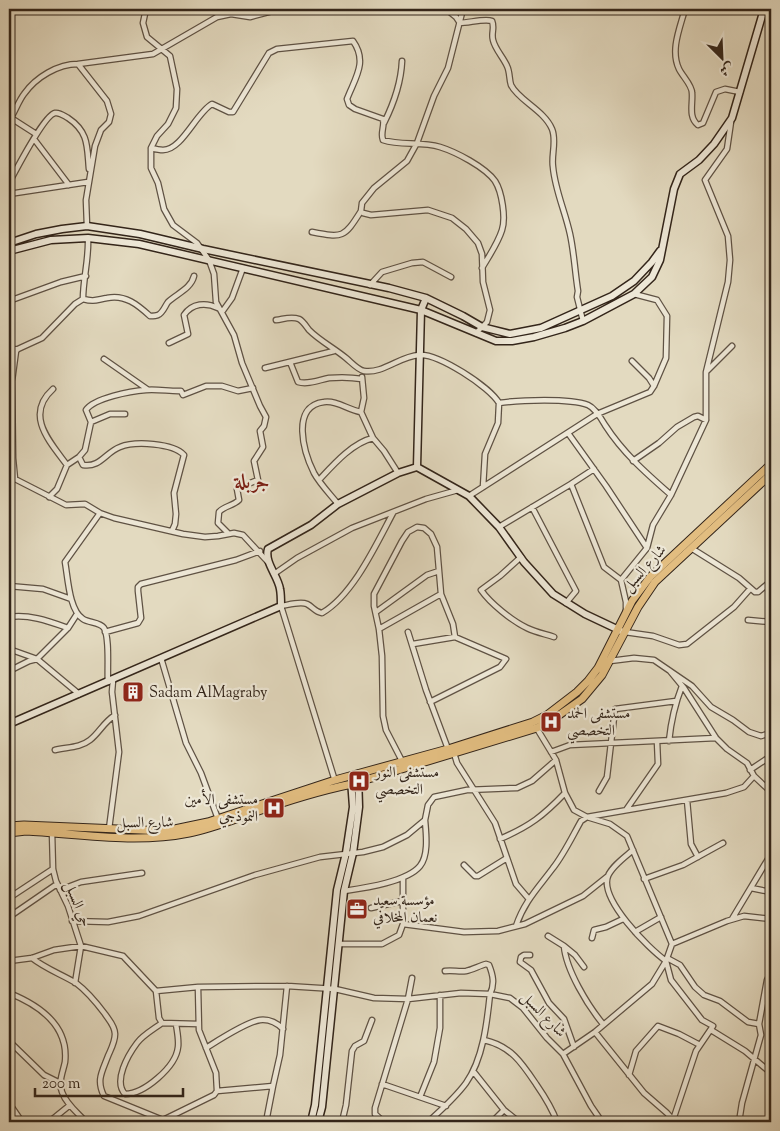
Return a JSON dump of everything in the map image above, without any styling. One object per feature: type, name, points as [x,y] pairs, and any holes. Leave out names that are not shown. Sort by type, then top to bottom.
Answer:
[{"type":"main road","name":"شارع السبل","points":[[535,725],[562,705],[588,681],[598,668],[635,596],[650,577],[771,464]]},
{"type":"main road","name":"شارع السبل","points":[[9,826],[43,825],[165,830],[188,827],[552,720],[582,699],[602,675],[638,607],[655,582],[771,474]]},
{"type":"main road","name":"شارع السبل","points":[[355,779],[402,761],[451,751]]},
{"type":"main road","name":"شارع السبل","points":[[9,833],[52,832],[166,837],[210,828],[336,783]]},
{"type":"street","points":[[146,9],[143,23],[147,36],[170,56],[177,89],[176,108],[168,124],[157,136],[151,148],[151,168],[158,183],[164,209],[173,225],[197,243],[209,260],[214,274],[214,293],[220,310],[234,335],[242,363],[266,417],[264,426],[260,431],[263,447],[254,461],[258,480],[255,483],[237,489],[238,500],[233,505],[219,512],[218,523],[228,533]]},
{"type":"street","points":[[36,134],[10,120],[24,94],[35,80],[59,67],[153,54],[217,18],[231,14],[250,17],[280,9]]},
{"type":"street","points":[[446,9],[460,23]]},
{"type":"street","points":[[312,232],[329,235],[342,235],[346,233],[361,211],[362,203],[374,188],[408,161],[417,143],[434,96],[448,68],[464,9]]},
{"type":"street","points":[[685,9],[675,50],[678,68],[692,91],[692,116],[695,122],[698,125],[703,123],[716,92],[725,89],[740,92]]},
{"type":"street","points":[[621,580],[647,548],[654,525],[671,495],[706,420],[706,372],[728,282],[730,260],[728,236],[705,180],[727,149],[732,118],[764,9]]},
{"type":"street","points":[[460,23],[474,23],[484,19],[492,21],[494,26],[493,43],[508,67],[510,83],[541,114],[552,130],[554,137],[552,166],[570,235],[580,311],[584,321]]},
{"type":"street","points":[[151,148],[164,150],[172,148],[204,110],[212,104],[233,112],[269,53],[277,49],[329,42],[353,41],[358,48],[362,61],[347,99],[349,105],[383,119],[384,123]]},
{"type":"street","points":[[402,61],[402,76],[395,102],[384,123],[381,136],[383,140],[392,143],[417,143],[439,147],[463,157],[480,168],[495,182],[502,200],[504,217],[502,230],[482,268]]},
{"type":"street","points":[[78,64],[108,101],[111,114],[109,122],[101,130],[95,146],[86,200],[88,226]]},
{"type":"street","points":[[9,183],[36,134],[49,116],[55,113],[71,120],[82,131],[86,140],[89,176]]},
{"type":"street","points":[[9,251],[51,240],[88,238],[139,244],[422,310],[496,341],[512,341],[534,337],[584,321],[634,294],[652,277],[657,268],[674,189],[680,174],[700,160],[732,118]]},
{"type":"street","points":[[34,139],[69,185]]},
{"type":"street","points":[[9,194],[88,182]]},
{"type":"street","points":[[361,211],[371,215],[428,210],[452,218],[466,229],[478,243],[482,254],[483,282],[490,310],[487,322],[476,333]]},
{"type":"street","points":[[9,243],[62,228],[88,226],[140,234],[426,298],[482,327],[510,334],[541,328],[612,296],[634,281],[661,250]]},
{"type":"street","points":[[83,299],[88,238]]},
{"type":"street","points":[[370,285],[382,272],[412,263],[423,262],[451,277]]},
{"type":"street","points":[[220,310],[232,298],[244,268]]},
{"type":"street","points":[[9,301],[61,282],[86,276]]},
{"type":"street","points":[[9,350],[18,349],[42,338],[75,304],[83,299],[94,302],[117,297],[134,302],[150,316],[158,316],[170,300],[193,281],[194,276]]},
{"type":"street","points":[[469,496],[597,414],[650,392],[666,358],[667,316],[657,300],[634,294]]},
{"type":"street","points":[[417,467],[419,355],[422,310],[426,298]]},
{"type":"street","points":[[169,343],[188,334],[184,315],[187,310],[199,304],[209,304],[220,310]]},
{"type":"street","points":[[276,320],[290,318],[301,320],[310,332],[363,371],[378,370],[419,355],[432,356],[447,363],[494,395],[499,403],[498,423],[485,454],[483,487]]},
{"type":"street","points":[[706,372],[732,346]]},
{"type":"street","points":[[16,479],[13,458],[12,380],[18,349]]},
{"type":"street","points":[[265,368],[334,351]]},
{"type":"street","points":[[104,359],[148,390]]},
{"type":"street","points":[[632,361],[649,378],[654,386]]},
{"type":"street","points":[[290,362],[298,382],[304,384],[327,378],[345,377],[362,379]]},
{"type":"street","points":[[363,371],[364,398],[361,412],[372,438],[384,451],[398,473]]},
{"type":"street","points":[[49,497],[56,489],[67,465],[79,458],[85,450],[91,422],[86,410],[89,406],[112,397],[148,390],[181,391],[183,395],[206,386],[222,386],[238,391],[253,388]]},
{"type":"street","points":[[53,389],[41,403],[40,416],[42,428],[67,465]]},
{"type":"street","points":[[499,403],[521,400],[574,402],[589,405],[616,442],[671,495]]},
{"type":"street","points":[[338,504],[319,480],[307,456],[303,425],[305,415],[308,410],[322,402],[330,401],[361,412]]},
{"type":"street","points":[[91,422],[110,414],[125,414]]},
{"type":"street","points":[[634,461],[677,427],[694,417],[698,416],[706,420]]},
{"type":"street","points":[[568,433],[647,548]]},
{"type":"street","points":[[319,480],[350,451],[372,438]]},
{"type":"street","points":[[79,458],[84,465],[97,464],[118,447],[131,444],[172,447],[180,450],[184,454],[174,493],[176,514],[172,531]]},
{"type":"street","points":[[269,564],[268,549],[310,525],[338,504],[398,473],[417,467],[469,496],[498,527],[553,594],[585,614],[624,632],[653,636],[679,645],[687,644],[734,607],[750,589]]},
{"type":"street","points":[[498,527],[594,470]]},
{"type":"street","points":[[9,481],[16,479],[66,505],[85,504],[100,513],[172,531],[205,537],[228,533],[244,535],[260,551],[269,564],[280,587],[281,606],[336,783]]},
{"type":"street","points":[[571,484],[604,567],[621,580],[626,602],[626,614]]},
{"type":"street","points":[[274,574],[297,558],[336,536],[426,499],[458,490]]},
{"type":"street","points":[[532,507],[576,591],[566,602]]},
{"type":"street","points":[[100,513],[65,562],[71,599],[77,614],[90,622],[100,624],[105,632],[119,752],[109,829]]},
{"type":"street","points":[[9,724],[281,606],[301,603],[322,613],[339,601],[368,557],[392,513]]},
{"type":"street","points":[[402,761],[386,730],[383,716],[382,656],[380,629],[374,606],[374,594],[408,532],[417,527],[424,528],[431,534],[437,546],[441,594],[453,624],[455,637]]},
{"type":"street","points":[[691,548],[739,578],[750,589],[758,592],[771,581]]},
{"type":"street","points":[[105,632],[138,623],[141,618],[138,587],[141,584],[236,560],[260,551]]},
{"type":"street","points":[[521,557],[481,590],[501,610],[525,628],[554,637]]},
{"type":"street","points":[[376,612],[427,576],[439,571]]},
{"type":"street","points":[[9,586],[43,589],[71,599]]},
{"type":"street","points":[[380,629],[441,594]]},
{"type":"street","points":[[9,671],[37,658],[68,628],[77,614]]},
{"type":"street","points":[[9,617],[20,616],[44,619],[68,628]]},
{"type":"street","points":[[748,620],[771,622]]},
{"type":"street","points":[[408,632],[430,702],[451,751],[473,790],[495,823],[516,884],[528,898]]},
{"type":"street","points":[[413,644],[455,637],[506,659],[500,667],[430,702]]},
{"type":"street","points":[[9,649],[37,658],[79,694]]},
{"type":"street","points":[[162,658],[186,743],[202,773],[218,819]]},
{"type":"street","points":[[610,661],[634,658],[654,660],[692,686],[711,707],[749,732],[761,736],[771,733]]},
{"type":"street","points":[[670,671],[716,738],[747,763],[754,776],[771,792]]},
{"type":"street","points":[[669,740],[676,701],[682,686]]},
{"type":"street","points":[[599,791],[607,777],[615,709],[676,701]]},
{"type":"street","points":[[56,750],[79,746],[88,741],[106,721],[115,716]]},
{"type":"street","points":[[535,725],[556,760],[564,793],[574,810],[587,817],[610,824],[627,836],[672,944],[732,919],[744,916],[771,919]]},
{"type":"street","points":[[551,752],[570,745],[716,738]]},
{"type":"street","points":[[626,810],[658,764],[657,741]]},
{"type":"street","points":[[750,770],[771,756]]},
{"type":"street","points":[[344,891],[369,888],[403,878],[421,865],[427,845],[425,820],[428,805],[434,797],[473,790],[517,788],[532,781],[556,760]]},
{"type":"street","points":[[516,926],[520,912],[528,898],[554,867],[581,821],[587,817],[726,793],[744,787],[754,776]]},
{"type":"street","points":[[311,1122],[339,944],[350,853],[355,779]]},
{"type":"street","points":[[500,839],[538,820],[564,793]]},
{"type":"street","points":[[687,800],[691,844],[698,857]]},
{"type":"street","points":[[72,920],[108,922],[139,916],[255,875],[320,857],[363,852],[383,846],[407,835],[425,820]]},
{"type":"street","name":"حي السبل","points":[[52,832],[53,869],[81,946],[75,983]]},
{"type":"street","points":[[644,879],[683,865],[723,843]]},
{"type":"street","points":[[403,924],[464,932],[498,931],[525,924],[583,896],[608,876],[633,850]]},
{"type":"street","points":[[318,1122],[322,1107],[332,989],[337,890],[350,853]]},
{"type":"street","points":[[732,919],[771,854]]},
{"type":"street","points":[[464,865],[475,876],[478,876],[507,858]]},
{"type":"street","points":[[9,898],[53,869]]},
{"type":"street","points":[[60,890],[81,882],[142,873]]},
{"type":"street","points":[[608,876],[608,888],[623,919],[655,953],[680,965],[695,987],[704,995],[720,1001],[748,1022],[759,1024]]},
{"type":"street","points":[[339,944],[382,944],[399,935],[403,924],[403,878]]},
{"type":"street","points":[[9,917],[57,884]]},
{"type":"street","points":[[751,888],[771,892]]},
{"type":"street","points":[[371,908],[402,901]]},
{"type":"street","points":[[635,932],[661,917]]},
{"type":"street","points":[[592,938],[594,930],[623,919]]},
{"type":"street","points":[[548,936],[575,955],[584,967]]},
{"type":"street","name":"شارع السبل","points":[[156,990],[198,987],[287,986],[332,989],[374,998],[408,999],[460,993],[490,994],[510,998],[523,1008],[563,1054],[595,1032],[652,984],[672,944]]},
{"type":"street","points":[[9,961],[32,958],[54,950],[81,946],[123,956],[156,990],[159,1018],[162,1024]]},
{"type":"street","points":[[564,946],[580,990],[594,1014],[603,1024]]},
{"type":"street","points":[[530,954],[521,957],[520,962],[530,970],[549,1003],[564,1019],[574,1047]]},
{"type":"street","points":[[32,958],[43,967],[75,983],[94,1000],[113,1025],[115,1033],[113,1044],[99,1080],[99,1087],[104,1096],[161,1121],[195,1122]]},
{"type":"street","points":[[595,1032],[644,1093],[674,1121],[696,1051],[712,1024],[702,1020],[696,1014],[671,980],[666,959]]},
{"type":"street","points":[[428,1122],[466,1084],[473,1071],[484,1040],[490,994],[494,987],[489,966],[486,964],[468,971],[445,971]]},
{"type":"street","points":[[739,1122],[742,1103],[761,1035],[759,1024],[767,980],[771,972]]},
{"type":"street","points":[[384,1122],[375,1114],[375,1108],[408,999],[412,978]]},
{"type":"street","points":[[266,1122],[280,1054],[287,986]]},
{"type":"street","points":[[161,1121],[214,1096],[217,1091],[216,1073],[199,1030],[198,987]]},
{"type":"street","points":[[9,994],[29,1001],[41,1009],[60,1033],[64,1046],[65,1061],[60,1084],[64,1098],[86,1122]]},
{"type":"street","points":[[420,1097],[434,1062],[440,1028],[440,996]]},
{"type":"street","points":[[206,1048],[260,1020],[278,1024],[283,1028]]},
{"type":"street","points":[[342,1122],[346,1105],[352,1051],[364,1041],[372,1020]]},
{"type":"street","points":[[176,1024],[178,1048],[171,1065],[162,1075],[145,1087],[130,1094],[125,1094],[120,1081],[126,1061],[138,1042],[162,1024],[176,1024],[198,1024]]},
{"type":"street","points":[[629,1075],[636,1051],[658,1026],[680,1034],[700,1045]]},
{"type":"street","points":[[710,1030],[745,1051],[771,1073]]},
{"type":"street","points":[[484,1040],[496,1043],[520,1060],[553,1110],[557,1122]]},
{"type":"street","points":[[9,1041],[44,1075],[60,1084]]},
{"type":"street","points":[[563,1054],[591,1106],[602,1122]]},
{"type":"street","points":[[473,1071],[504,1110],[519,1122]]},
{"type":"street","points":[[382,1084],[446,1106]]},
{"type":"street","points":[[217,1091],[274,1086]]},
{"type":"street","points":[[9,1104],[22,1122]]},
{"type":"street","points":[[49,1122],[70,1105]]},
{"type":"street","points":[[492,1122],[504,1110]]},
{"type":"place","name":"Sadam AlMagraby","points":[[133,692]]},
{"type":"place","name":"مستشفى الحمد التخصصي","points":[[551,722]]},
{"type":"place","name":"مستشفى النور التخصصي","points":[[359,781]]},
{"type":"place","name":"مستشفى الأمين النموذجي","points":[[274,808]]},
{"type":"place","name":"مؤسسة سعيد نعمان المخلافي","points":[[357,909]]},
{"type":"district","name":"جربلة","points":[[252,481]]}]
